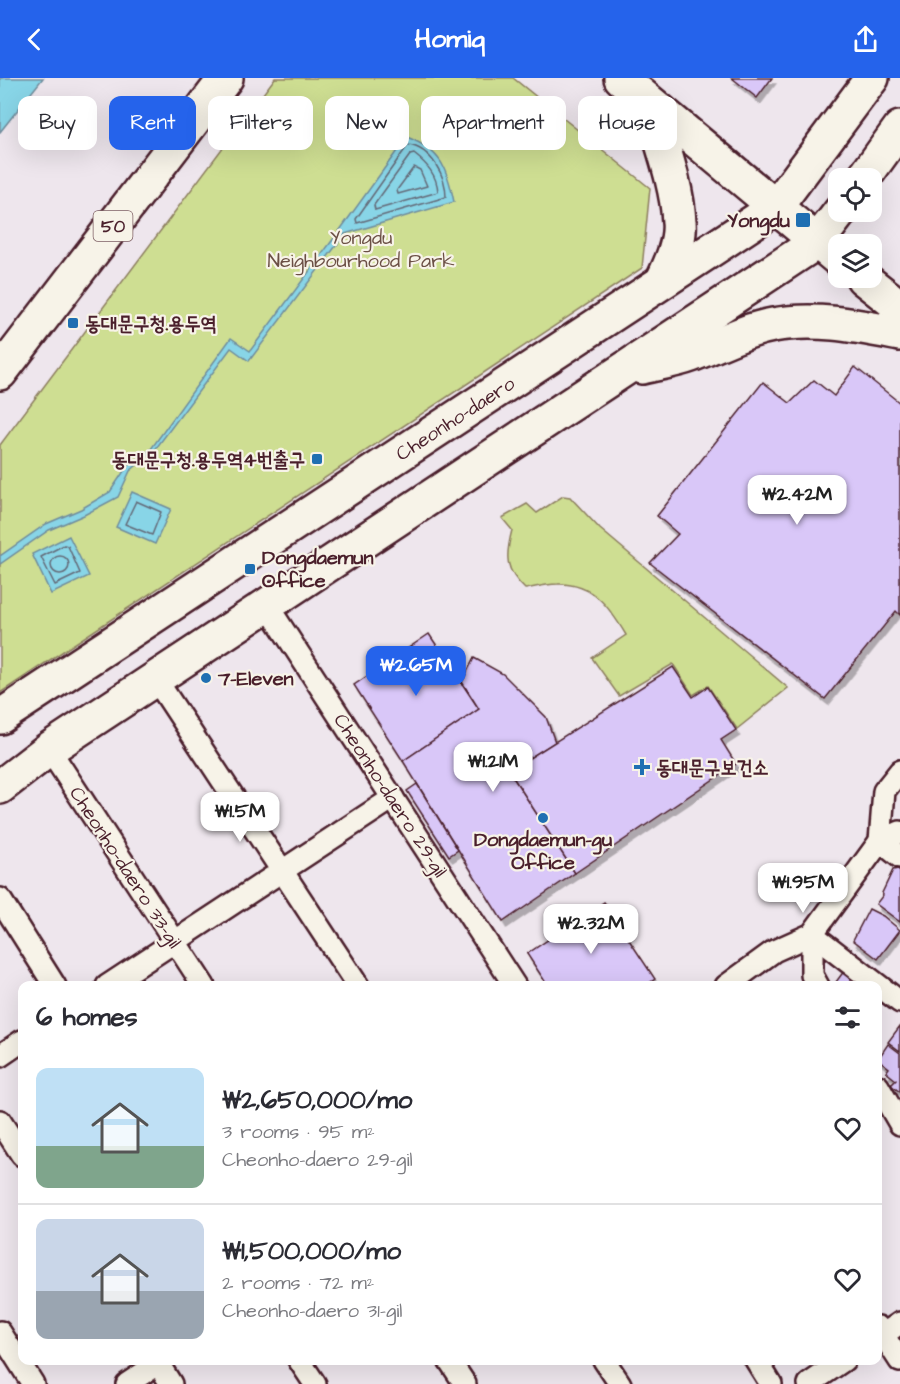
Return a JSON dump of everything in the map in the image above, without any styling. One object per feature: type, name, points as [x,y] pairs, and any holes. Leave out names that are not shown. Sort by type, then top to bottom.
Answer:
[{"type":"main road","name":"50","points":[[0,373],[226,78]]},
{"type":"main road","points":[[621,78],[642,96]]},
{"type":"main road","name":"Cheonho-daero","points":[[0,717],[775,208],[872,78]]},
{"type":"main road","points":[[0,787],[49,749],[620,372],[828,250],[677,126]]},
{"type":"main road","points":[[871,168],[900,128]]},
{"type":"main road","points":[[663,150],[680,223],[674,256],[663,280]]},
{"type":"main road","points":[[876,288],[900,307]]},
{"type":"main road","points":[[620,372],[689,356],[742,333],[773,325],[832,322],[900,334]]},
{"type":"street","name":"Cheonho-daero 29-gil","points":[[267,605],[512,981]]},
{"type":"street","points":[[156,678],[355,981]]},
{"type":"street","name":"Cheonho-daero 33-gil","points":[[49,749],[201,981]]},
{"type":"street","points":[[880,841],[884,791],[900,771]]},
{"type":"street","points":[[115,981],[393,798]]},
{"type":"street","points":[[733,981],[774,951],[813,934],[880,841],[900,832]]},
{"type":"street","points":[[880,841],[900,857]]},
{"type":"street","points":[[0,899],[52,981]]},
{"type":"street","points":[[813,934],[812,975],[815,981]]},
{"type":"street","points":[[813,934],[873,981]]},
{"type":"street","points":[[882,988],[900,1002]]},
{"type":"street","points":[[0,1056],[18,1044]]},
{"type":"street","points":[[882,1093],[900,1124]]},
{"type":"street","points":[[0,1121],[18,1149]]},
{"type":"street","points":[[882,1332],[900,1323]]},
{"type":"street","points":[[0,1332],[18,1360]]},
{"type":"street","points":[[882,1338],[900,1361]]},
{"type":"street","points":[[21,1365],[33,1384]]},
{"type":"street","points":[[127,1384],[155,1365]]},
{"type":"street","points":[[161,1365],[171,1384]]},
{"type":"street","points":[[302,1365],[315,1384]]},
{"type":"street","points":[[452,1365],[465,1384]]},
{"type":"street","points":[[607,1365],[620,1384]]},
{"type":"street","points":[[759,1365],[771,1384]]},
{"type":"street","points":[[809,1384],[837,1365]]},
{"type":"green space","name":"Yongdu Neighbourhood Park","points":[[275,78],[513,78],[535,96],[421,96],[421,150],[566,150],[566,121],[578,130],[578,150],[603,150],[650,188],[642,268],[0,693],[0,445],[221,150],[313,150],[313,96],[262,96]]},
{"type":"green space","points":[[563,496],[570,497],[600,529],[788,688],[737,729],[708,686],[693,695],[673,664],[619,696],[592,658],[626,635],[607,607],[591,593],[570,585],[550,584],[525,589],[514,576],[508,563],[508,548],[512,530],[502,518],[527,504],[537,513]]},
{"type":"water","points":[[0,78],[43,78],[29,96],[18,96],[18,109],[0,132]]},
{"type":"water","points":[[409,138],[421,144],[421,150],[430,150],[441,162],[454,202],[345,234],[249,361],[231,348],[154,451],[130,471],[118,497],[49,530],[0,564],[0,556],[46,524],[81,509],[110,492],[126,468],[151,449],[231,338],[250,351],[398,150],[409,150]]},
{"type":"water","points":[[132,492],[171,509],[155,544],[116,527]]},
{"type":"water","points":[[69,536],[89,576],[51,594],[32,554]]},
{"type":"building","points":[[732,78],[772,78],[757,98]]},
{"type":"building","points":[[855,367],[900,403],[900,615],[896,611],[825,699],[650,563],[678,534],[657,516],[763,382],[790,403],[814,380],[834,396]]},
{"type":"building","points":[[429,634],[479,709],[403,761],[354,685]]},
{"type":"building","points":[[474,658],[503,674],[546,717],[555,742],[509,771],[575,873],[503,922],[403,761],[479,709],[462,682]]},
{"type":"building","points":[[673,667],[693,697],[708,687],[736,730],[721,740],[736,764],[575,873],[509,771]]},
{"type":"building","points":[[417,784],[458,850],[449,856],[407,791]]},
{"type":"building","points":[[893,870],[900,871],[900,922],[876,904],[883,895]]},
{"type":"building","points":[[604,902],[655,979],[652,981],[545,981],[527,954]]},
{"type":"building","points":[[869,909],[883,916],[900,930],[878,959],[853,940]]},
{"type":"building","points":[[847,967],[865,981],[837,981]]},
{"type":"building","points":[[900,1026],[900,1051],[888,1042]]},
{"type":"building","points":[[888,1044],[900,1053],[900,1092],[891,1085],[896,1080],[886,1072],[889,1068],[882,1062],[882,1053]]},
{"type":"place","name":"Yongdu","points":[[803,220]]},
{"type":"place","name":"동대문구청.용두역","points":[[73,323]]},
{"type":"place","name":"동대문구청.용두역4번출구","points":[[317,459]]},
{"type":"place","name":"Dongdaemun Office","points":[[250,569]]},
{"type":"place","name":"7-Eleven","points":[[206,678]]},
{"type":"place","name":"동대문구보건소","points":[[642,767]]},
{"type":"place","name":"Dongdaemun-gu Office","points":[[543,818]]}]
